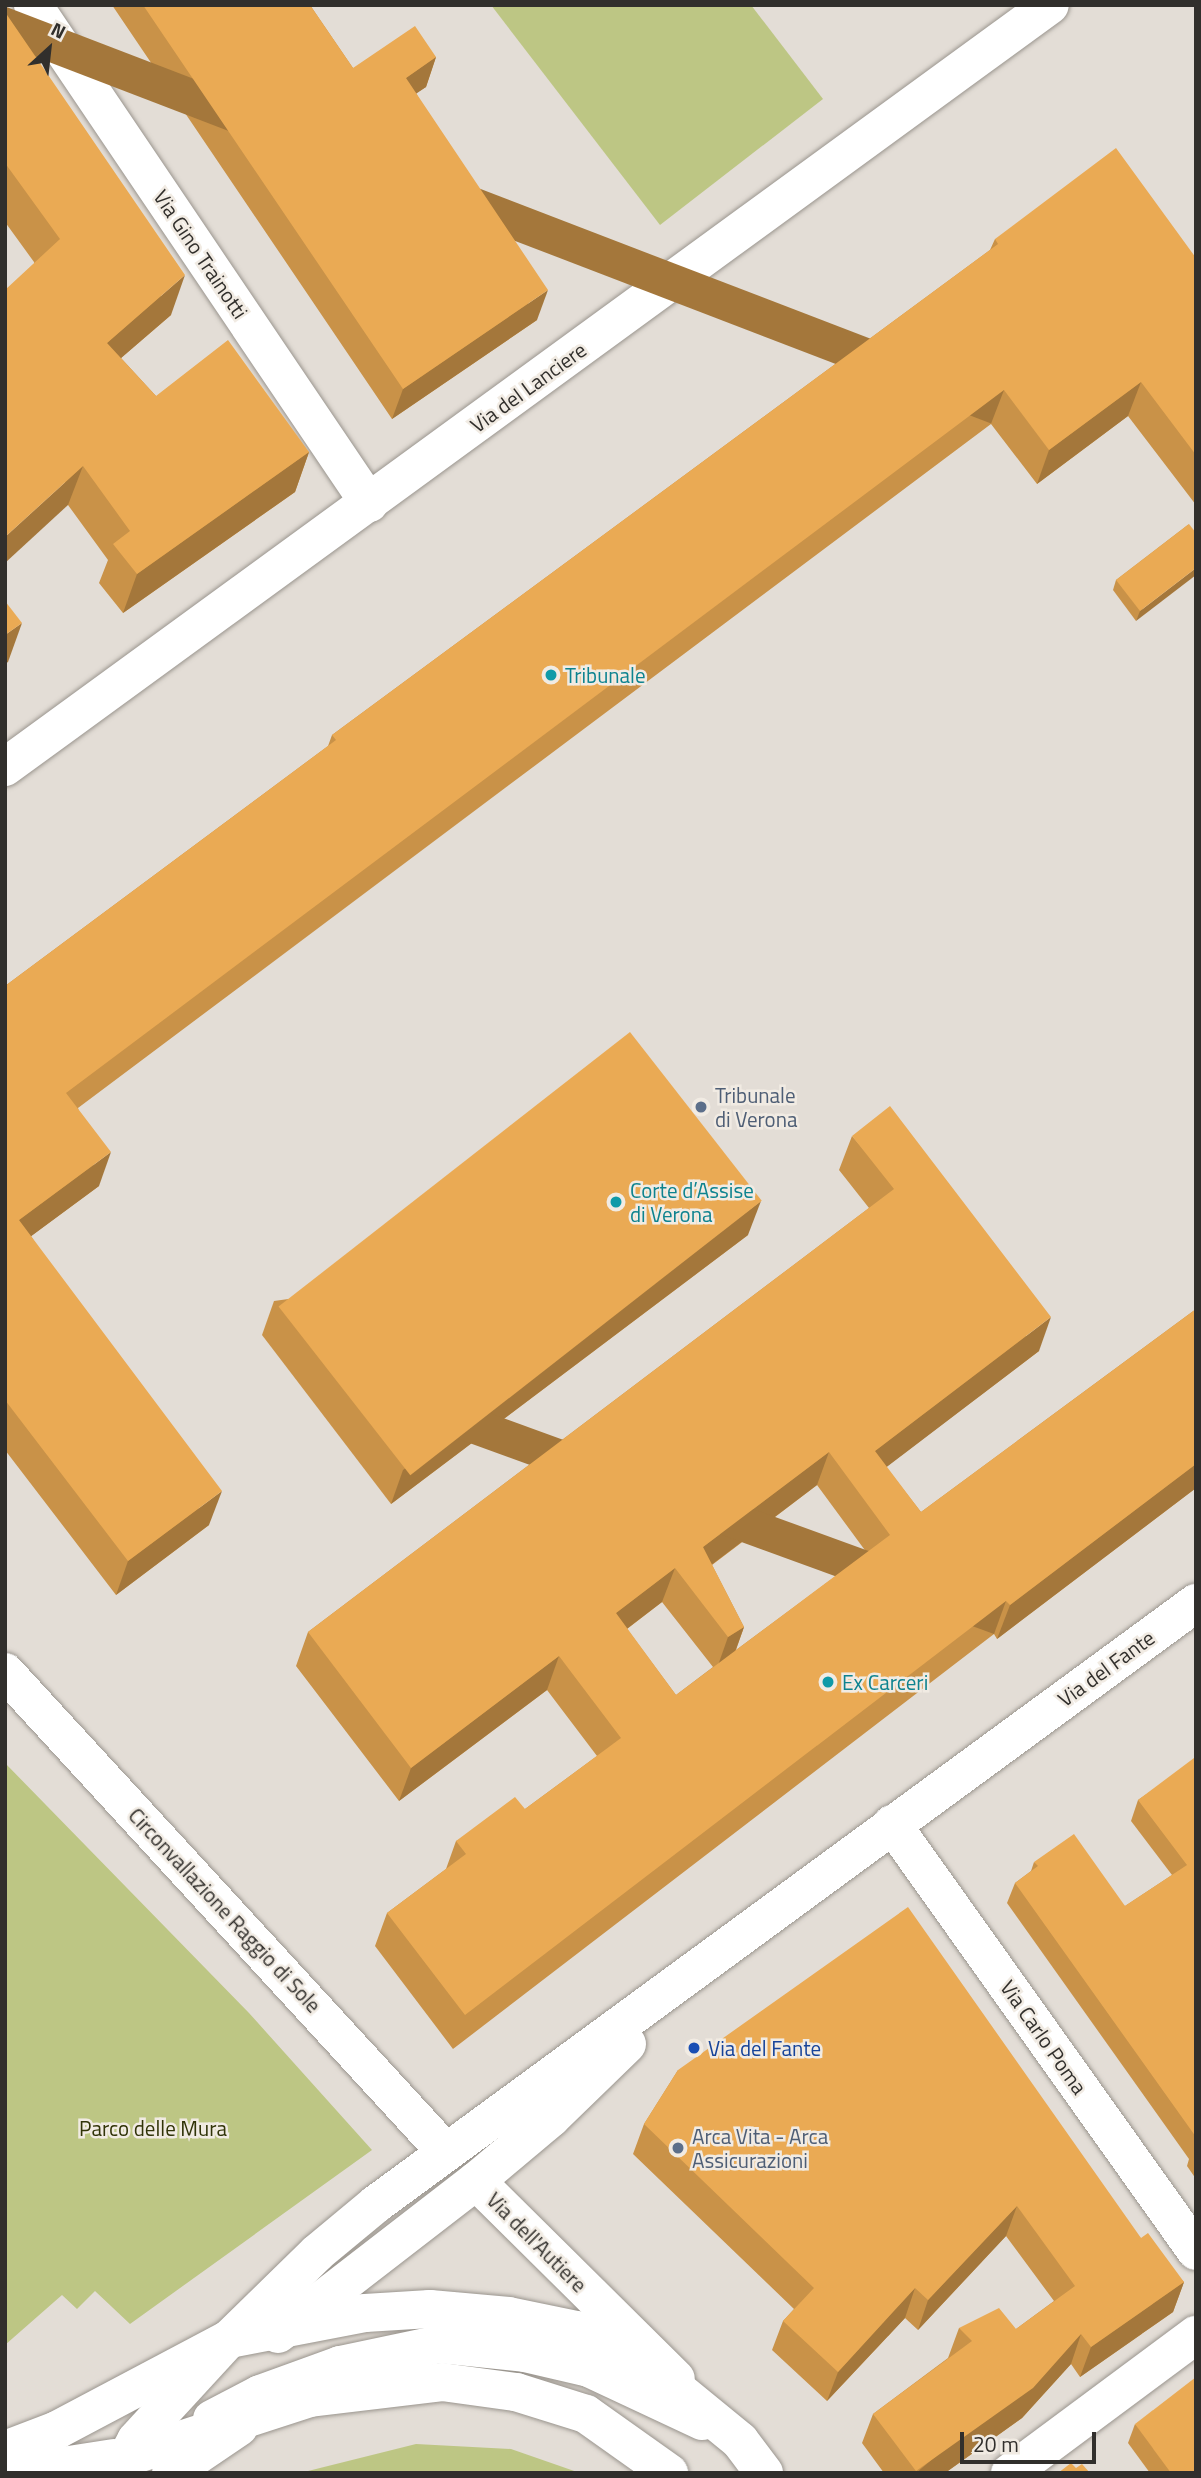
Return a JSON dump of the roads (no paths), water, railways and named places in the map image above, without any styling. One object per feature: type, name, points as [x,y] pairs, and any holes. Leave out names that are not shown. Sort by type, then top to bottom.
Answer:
[{"type":"street","name":"Via Gino Trainotti","points":[[33,5],[369,503]]},
{"type":"street","name":"Via del Lanciere","points":[[5,767],[1050,5]]},
{"type":"street","name":"Via del Fante","points":[[485,2120],[713,1959],[892,1824],[1196,1603]]},
{"type":"street","name":"Circonvallazione Raggio di Sole","points":[[5,1672],[444,2150]]},
{"type":"street","name":"Via Carlo Poma","points":[[892,1824],[1196,2251]]},
{"type":"street","name":"Via del Fante","points":[[476,2181],[551,2118],[713,1959]]},
{"type":"street","name":"Via dell'Autiere","points":[[118,2467],[154,2418],[229,2339],[317,2253],[485,2120]]},
{"type":"street","name":"Via dell'Autiere","points":[[118,2467],[239,2362],[286,2329],[476,2181],[740,2441],[764,2473]]},
{"type":"street","name":"Via dell'Autiere","points":[[5,2450],[57,2430],[229,2339],[365,2313],[430,2309],[509,2316],[576,2330],[657,2373],[740,2441]]},
{"type":"street","points":[[1010,2473],[1196,2335]]},
{"type":"street","points":[[5,2469],[118,2467],[260,2394],[340,2365],[440,2344],[525,2353],[589,2368],[643,2390],[740,2441]]},
{"type":"street","points":[[79,2473],[118,2467],[259,2414],[310,2398],[442,2382],[516,2392],[586,2414],[669,2473]]},
{"type":"street","points":[[171,2473],[259,2414]]},
{"type":"place","name":"Tribunale","points":[[551,675]]},
{"type":"place","name":"Tribunale di Verona","points":[[701,1107]]},
{"type":"place","name":"Corte d’Assise di Verona","points":[[616,1202]]},
{"type":"place","name":"Ex Carceri","points":[[828,1682]]},
{"type":"place","name":"Via del Fante","points":[[694,2048]]},
{"type":"place","name":"Arca Vita - Arca Assicurazioni","points":[[678,2148]]},
{"type":"park label","name":"Parco delle Mura","points":[[153,2128]]}]
